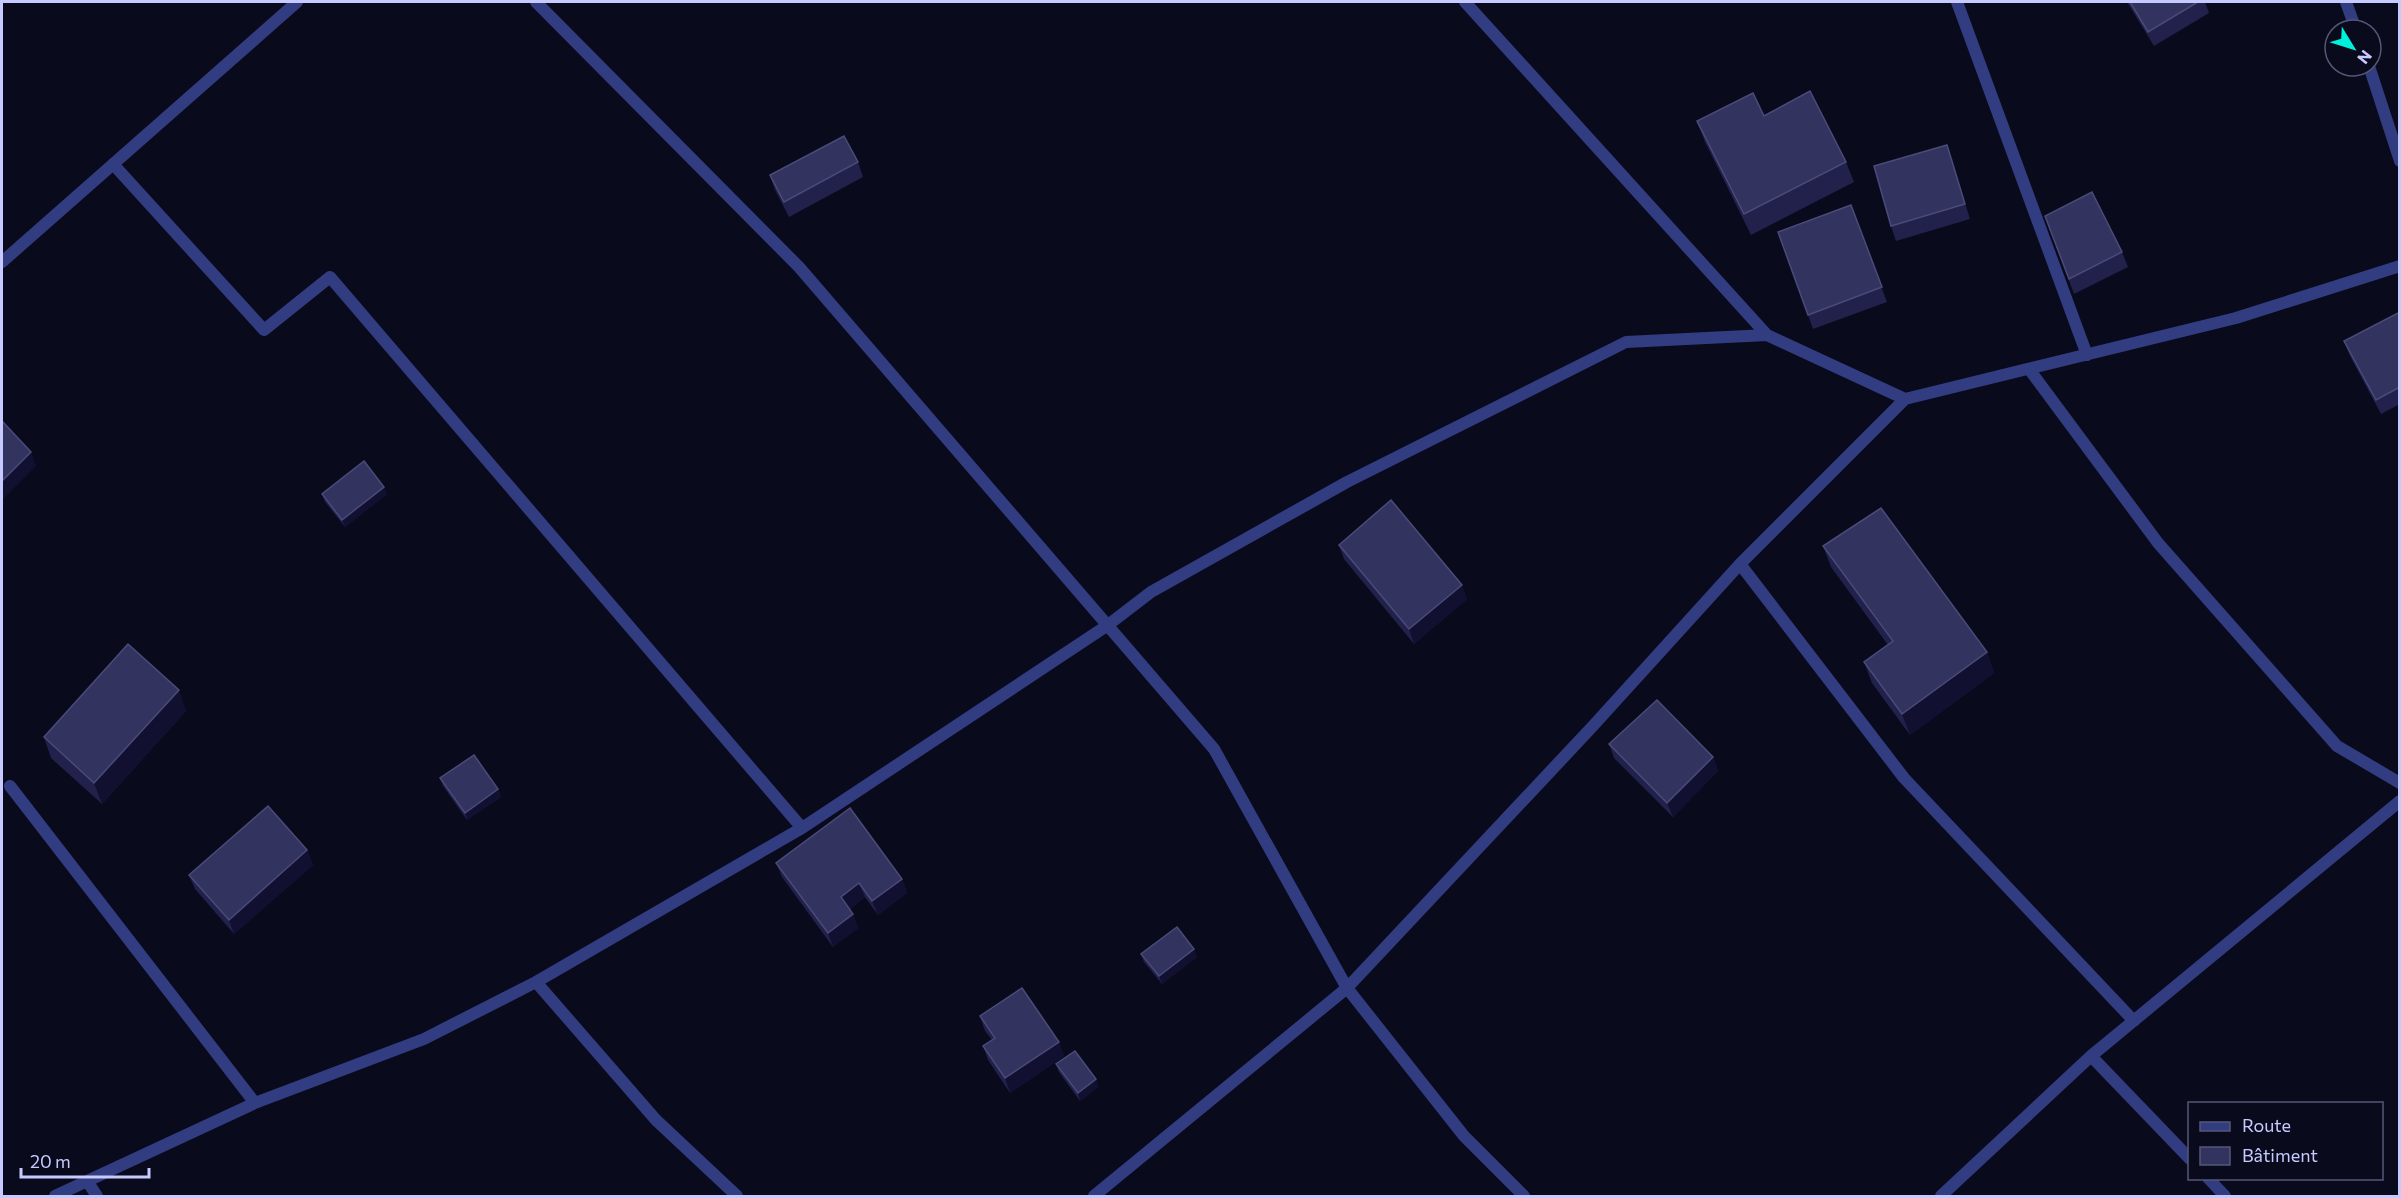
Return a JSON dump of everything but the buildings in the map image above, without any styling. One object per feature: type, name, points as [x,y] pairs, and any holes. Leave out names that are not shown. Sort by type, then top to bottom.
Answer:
[{"type":"street","points":[[2,262],[297,2]]},
{"type":"street","points":[[536,2],[799,267],[1214,749],[1347,988],[1464,1136],[1524,1197]]},
{"type":"street","points":[[1465,2],[1767,335],[1905,399]]},
{"type":"street","points":[[1957,2],[2087,355]]},
{"type":"street","points":[[2346,2],[2352,18]]},
{"type":"street","points":[[2373,78],[2400,161]]},
{"type":"street","points":[[113,164],[264,330],[330,276],[802,828]]},
{"type":"street","points":[[1094,1197],[1347,988],[1592,727],[1740,564],[1905,399],[2236,318],[2400,266]]},
{"type":"street","points":[[55,1197],[255,1103],[424,1039],[536,982],[802,828],[1108,625],[1151,592],[1347,482],[1626,342],[1767,335]]},
{"type":"street","points":[[2029,369],[2158,543],[2337,746],[2400,783]]},
{"type":"street","points":[[1740,564],[1904,778],[2134,1021]]},
{"type":"street","points":[[10,786],[255,1103]]},
{"type":"street","points":[[1941,1197],[2091,1056],[2400,801]]},
{"type":"street","points":[[536,982],[656,1120],[737,1197]]},
{"type":"street","points":[[2091,1056],[2188,1157]]},
{"type":"street","points":[[2209,1180],[2225,1197]]},
{"type":"street","points":[[87,1181],[97,1197]]}]
